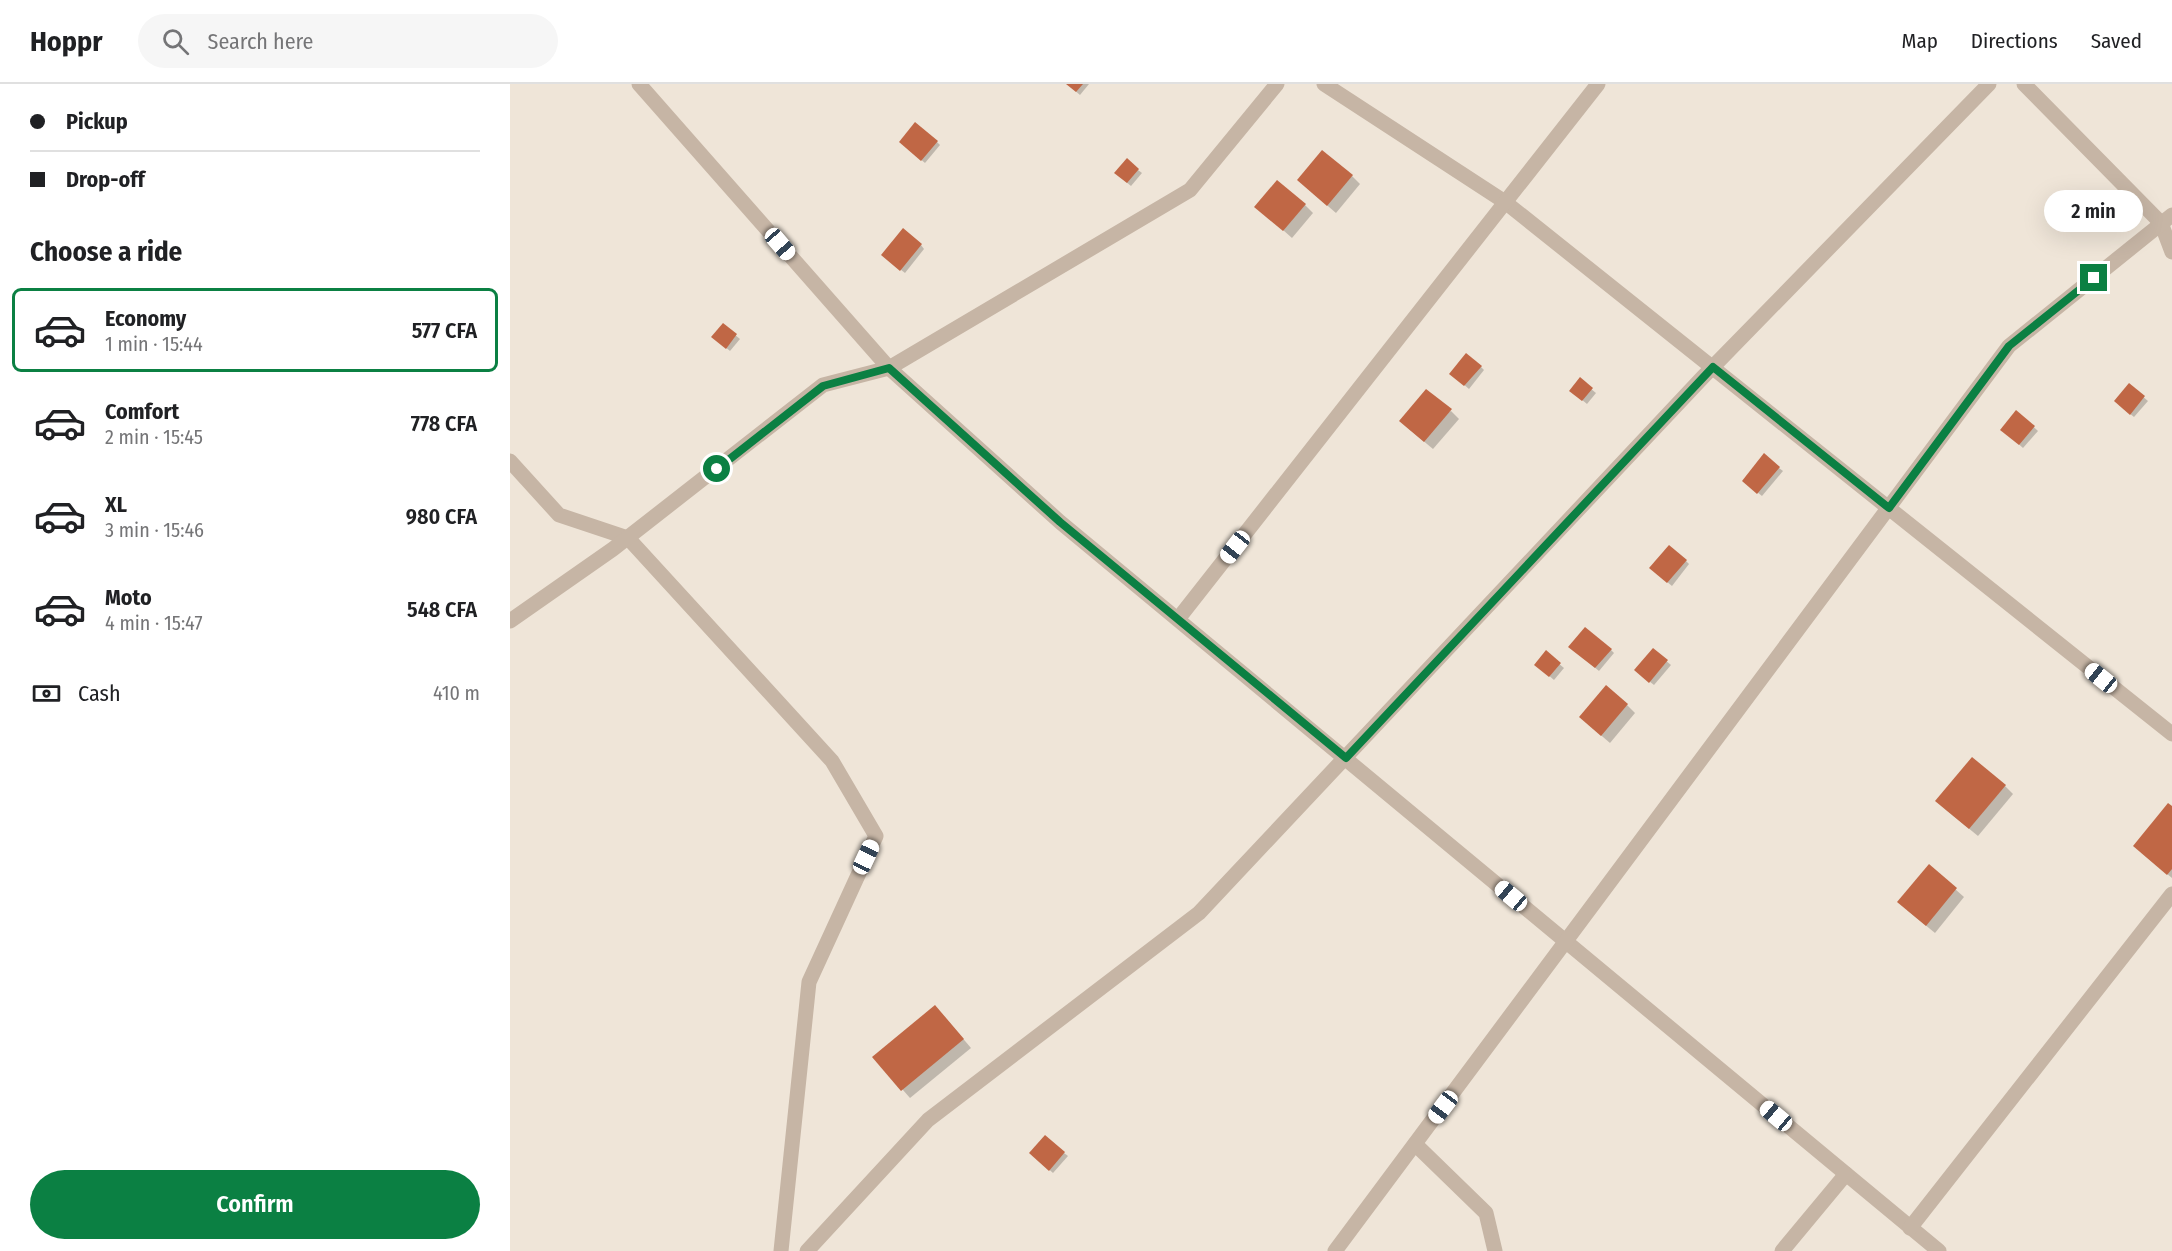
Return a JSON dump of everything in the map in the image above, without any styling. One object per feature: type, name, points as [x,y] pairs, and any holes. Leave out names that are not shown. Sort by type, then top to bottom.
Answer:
[{"type":"street","points":[[639,84],[889,368],[1060,522],[1939,1251]]},
{"type":"street","points":[[510,621],[628,538],[823,386],[889,368],[1190,190],[1277,84]]},
{"type":"street","points":[[1324,84],[1505,202],[2172,735]]},
{"type":"street","points":[[1178,619],[1598,84]]},
{"type":"street","points":[[807,1251],[928,1120],[1198,913],[1713,367],[1989,84]]},
{"type":"street","points":[[2024,84],[2166,219],[2172,252]]},
{"type":"street","points":[[1335,1251],[2009,346],[2166,219]]},
{"type":"street","points":[[510,461],[559,515],[628,538],[832,761],[876,836],[809,982],[782,1251]]},
{"type":"street","points":[[1911,1228],[2172,894]]},
{"type":"street","points":[[1415,1144],[1486,1213],[1496,1251]]},
{"type":"street","points":[[1782,1251],[1846,1174]]},
{"type":"building","points":[[1066,84],[1083,84],[1076,92]]},
{"type":"building","points":[[915,122],[938,141],[921,161],[899,142]]},
{"type":"building","points":[[1322,150],[1353,175],[1327,206],[1297,180]]},
{"type":"building","points":[[1127,158],[1139,169],[1127,183],[1114,173]]},
{"type":"building","points":[[1277,180],[1306,204],[1283,231],[1254,207]]},
{"type":"building","points":[[903,228],[922,244],[900,271],[881,255]]},
{"type":"building","points":[[723,323],[737,334],[726,349],[711,337]]},
{"type":"building","points":[[1466,353],[1482,366],[1464,386],[1449,374]]},
{"type":"building","points":[[1580,377],[1593,388],[1582,401],[1569,391]]},
{"type":"building","points":[[2129,383],[2145,396],[2130,415],[2114,401]]},
{"type":"building","points":[[1426,389],[1452,409],[1424,442],[1399,421]]},
{"type":"building","points":[[2016,410],[2035,426],[2019,445],[2000,430]]},
{"type":"building","points":[[1764,453],[1780,467],[1757,494],[1742,481]]},
{"type":"building","points":[[1669,545],[1687,560],[1667,583],[1649,568]]},
{"type":"building","points":[[1585,627],[1612,649],[1595,668],[1568,647]]},
{"type":"building","points":[[1653,648],[1668,660],[1649,683],[1634,670]]},
{"type":"building","points":[[1546,650],[1561,663],[1549,677],[1534,665]]},
{"type":"building","points":[[1606,685],[1628,704],[1601,736],[1579,717]]},
{"type":"building","points":[[1972,757],[2006,785],[1969,829],[1935,801]]},
{"type":"building","points":[[2168,803],[2172,806],[2172,869],[2167,875],[2133,846]]},
{"type":"building","points":[[1929,864],[1957,888],[1926,926],[1897,902]]},
{"type":"building","points":[[935,1005],[964,1039],[901,1091],[872,1057]]},
{"type":"building","points":[[1045,1135],[1065,1152],[1049,1171],[1029,1153]]},
{"type":"route","points":[[717,469],[823,386],[889,368],[1060,522],[1346,758],[1713,367],[1889,508],[2009,346],[2094,278]]}]
